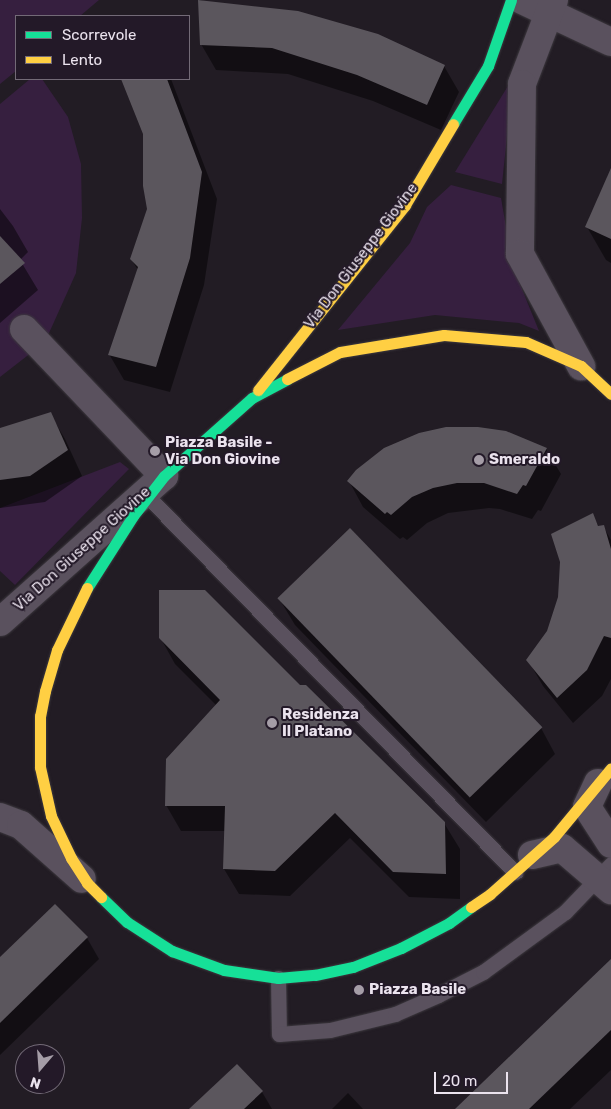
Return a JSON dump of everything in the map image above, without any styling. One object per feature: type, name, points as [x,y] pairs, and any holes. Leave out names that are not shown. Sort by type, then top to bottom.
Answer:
[{"type":"street","name":"Via Don Giuseppe Giovine","points":[[252,398],[405,205],[488,66],[511,0]]},
{"type":"street","points":[[522,0],[552,7],[611,42]]},
{"type":"street","points":[[552,7],[522,84],[520,254],[581,366],[611,394]]},
{"type":"street","points":[[24,329],[156,486]]},
{"type":"street","points":[[87,883],[61,837],[44,794],[40,767],[40,716],[57,650],[81,598],[107,554],[156,486],[252,398],[340,352],[444,335],[526,342],[581,366]]},
{"type":"street","name":"Via Don Giuseppe Giovine","points":[[0,622],[156,486]]},
{"type":"street","points":[[0,817],[21,825],[87,883],[127,922],[172,951],[224,970],[278,978],[335,972],[393,952],[449,923],[490,894],[554,837],[605,775]]},
{"type":"street","points":[[605,775],[587,807],[611,844]]},
{"type":"street","points":[[523,864],[562,848],[607,877]]},
{"type":"lane","points":[[156,486],[523,864]]},
{"type":"lane","points":[[278,978],[279,1034],[330,1030],[395,1014],[438,996],[483,972],[565,912],[607,877]]},
{"type":"shaded area","points":[[0,0],[99,0],[81,15],[15,15],[15,72],[0,84]]},
{"type":"shaded area","points":[[513,78],[502,184],[455,172]]},
{"type":"shaded area","points":[[29,80],[43,80],[68,117],[81,164],[82,218],[76,273],[45,342],[0,377],[0,104]]},
{"type":"shaded area","points":[[451,185],[501,198],[513,267],[539,331],[519,323],[435,315],[338,330],[410,243],[427,207]]},
{"type":"shaded area","points":[[120,462],[129,469],[15,585],[0,571],[0,508]]},
{"type":"building","points":[[198,0],[298,11],[378,34],[445,65],[427,105],[357,75],[272,48],[200,45]]},
{"type":"building","points":[[121,80],[167,80],[202,172],[190,258],[156,367],[108,355],[138,267],[130,259],[147,209],[143,186],[143,134]]},
{"type":"building","points":[[611,168],[611,239],[585,227]]},
{"type":"building","points":[[0,236],[25,263],[0,284]]},
{"type":"building","points":[[51,412],[68,450],[30,476],[0,480],[0,428]]},
{"type":"building","points":[[446,427],[478,427],[506,431],[547,448],[526,486],[523,485],[517,494],[484,483],[457,483],[433,488],[412,497],[391,515],[387,512],[385,514],[347,481],[356,470],[384,448],[419,433]]},
{"type":"building","points":[[593,513],[598,526],[604,525],[611,549],[611,638],[604,636],[587,670],[557,698],[526,660],[547,631],[558,597],[560,562],[551,534]]},
{"type":"building","points":[[350,528],[542,727],[470,797],[277,598]]},
{"type":"building","name":"Residenza Il Platano","points":[[159,590],[205,590],[300,685],[306,685],[445,822],[446,874],[393,872],[335,813],[275,871],[223,869],[225,806],[165,806],[166,759],[220,700],[159,638]]},
{"type":"building","points":[[55,904],[88,937],[0,1023],[0,957]]},
{"type":"building","points":[[611,959],[611,1030],[529,1109],[455,1109]]},
{"type":"building","points":[[237,1064],[263,1091],[244,1109],[189,1109]]},
{"type":"traffic: fast","points":[[453,124],[488,66],[511,0]]},
{"type":"traffic: fast","points":[[87,588],[133,516],[164,476],[252,398],[287,379]]},
{"type":"traffic: fast","points":[[101,897],[127,922],[172,951],[224,970],[278,978],[315,975],[353,967],[401,948],[449,923],[471,907]]},
{"type":"traffic: slow","points":[[258,390],[405,205],[453,124]]},
{"type":"traffic: slow","points":[[287,379],[340,352],[444,335],[526,342],[581,366],[611,394]]},
{"type":"traffic: slow","points":[[87,588],[57,650],[45,691],[40,716],[40,767],[51,816],[71,858],[87,883],[101,897]]},
{"type":"traffic: slow","points":[[471,907],[490,894],[554,837],[611,768]]},
{"type":"place","name":"Piazza Basile - Via Don Giovine","points":[[155,451]]},
{"type":"place","name":"Smeraldo","points":[[479,460]]},
{"type":"place","name":"Residenza Il Platano","points":[[272,723]]},
{"type":"place","name":"Piazza Basile","points":[[359,990]]}]
